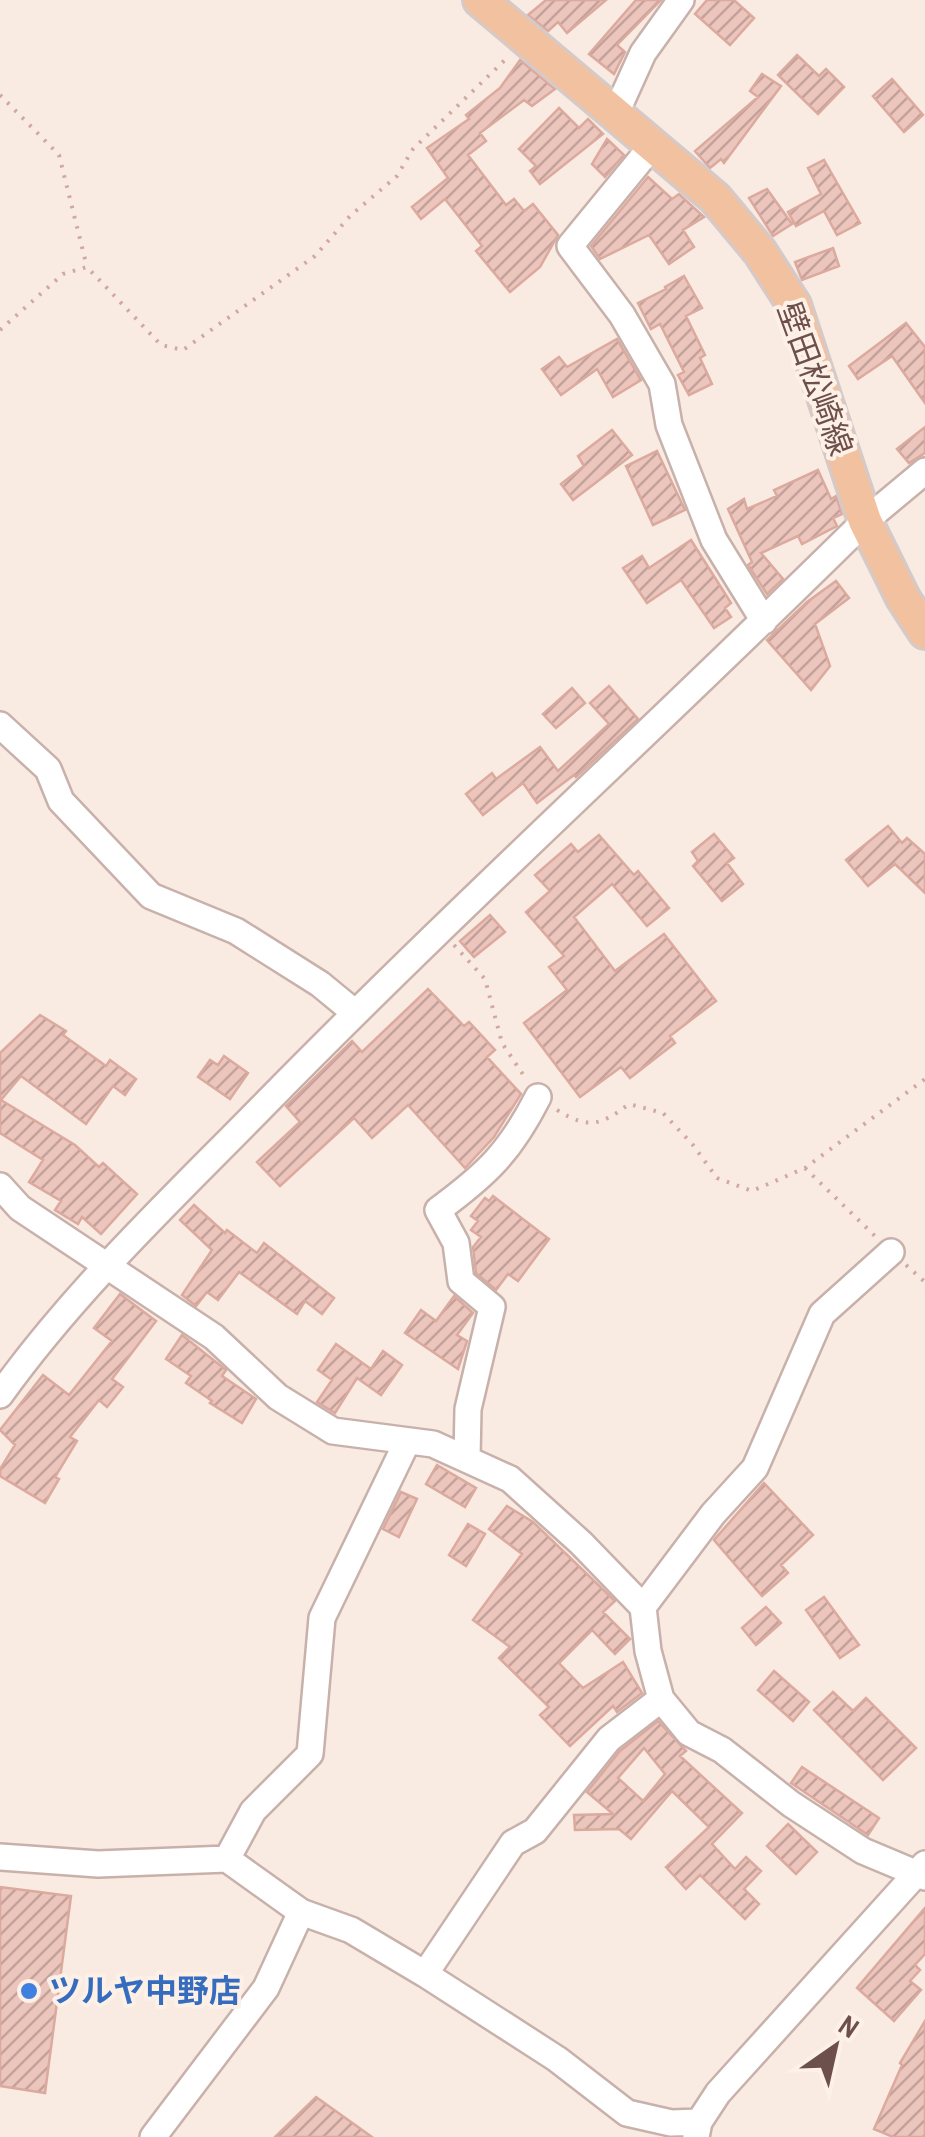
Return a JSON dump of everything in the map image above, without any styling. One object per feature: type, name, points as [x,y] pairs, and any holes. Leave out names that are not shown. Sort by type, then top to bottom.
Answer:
[{"type":"main road","name":"壁田松崎線","points":[[480,0],[716,198],[760,252],[794,305],[865,521],[903,598],[925,632]]},
{"type":"street","points":[[615,114],[643,53],[680,0]]},
{"type":"street","points":[[652,146],[570,246],[622,315],[662,384],[669,425],[714,540],[764,621]]},
{"type":"street","points":[[0,1395],[107,1266],[354,1012],[865,521],[925,471]]},
{"type":"street","points":[[0,725],[48,768],[60,801],[151,896],[236,931],[320,984],[354,1012]]},
{"type":"street","points":[[467,1458],[468,1408],[492,1307],[461,1281],[456,1243],[438,1210],[478,1181],[517,1138],[538,1097]]},
{"type":"street","points":[[0,1186],[20,1208],[214,1337],[278,1397],[333,1430],[433,1444],[510,1479],[581,1543],[643,1607],[648,1651],[661,1698],[689,1733],[722,1750],[791,1804],[863,1851],[922,1872],[718,2093],[698,2130],[627,2113],[557,2059],[425,1974],[351,1930],[300,1912],[226,1858],[98,1864],[0,1857]]},
{"type":"street","points":[[643,1607],[713,1514],[755,1468],[822,1314],[891,1252]]},
{"type":"street","points":[[226,1858],[253,1811],[310,1754],[322,1618],[407,1442]]},
{"type":"street","points":[[425,1974],[513,1843],[535,1831],[609,1739],[661,1698]]},
{"type":"street","points":[[153,2137],[266,1988],[300,1912]]},
{"type":"path","points":[[0,95],[59,155],[86,267],[161,345],[182,350],[315,256],[350,216],[397,176],[413,149],[525,41]]},
{"type":"path","points":[[0,330],[63,274],[86,267]]},
{"type":"path","points":[[441,931],[485,979],[502,1043],[538,1097],[577,1122],[605,1122],[630,1104],[663,1113],[693,1144],[717,1178],[752,1192],[805,1168],[925,1079]]},
{"type":"path","points":[[805,1168],[925,1282]]},
{"type":"building","points":[[546,0],[606,0],[567,33],[558,22],[548,31],[528,15]]},
{"type":"building","points":[[636,0],[661,0],[617,45],[625,52],[614,74],[589,54]]},
{"type":"building","points":[[707,0],[734,0],[754,18],[730,45],[695,14]]},
{"type":"building","points":[[797,55],[819,76],[826,69],[844,87],[818,114],[778,75]]},
{"type":"building","points":[[520,60],[555,89],[532,106],[524,100],[480,133],[486,141],[468,155],[506,205],[514,199],[524,211],[533,204],[558,235],[540,267],[510,292],[476,251],[482,246],[445,199],[421,219],[412,207],[448,178],[427,148],[469,119],[466,115],[500,88]]},
{"type":"building","points":[[762,74],[781,86],[724,163],[721,159],[710,168],[695,151],[758,97],[750,91]]},
{"type":"building","points":[[892,79],[923,115],[904,132],[873,96]]},
{"type":"building","points":[[559,108],[579,128],[588,119],[603,134],[540,184],[530,171],[536,166],[519,149]]},
{"type":"building","points":[[607,139],[624,155],[605,177],[592,164]]},
{"type":"building","points":[[824,160],[860,223],[837,235],[824,211],[796,226],[788,212],[821,194],[808,168]]},
{"type":"building","points":[[648,177],[672,199],[679,194],[704,217],[683,230],[694,247],[669,264],[649,235],[600,259],[591,246]]},
{"type":"building","points":[[767,189],[792,224],[773,236],[749,198]]},
{"type":"building","points":[[833,248],[839,266],[802,280],[795,262]]},
{"type":"building","points":[[684,276],[702,308],[686,316],[705,355],[700,358],[712,384],[689,395],[678,375],[684,372],[660,324],[651,329],[638,303]]},
{"type":"building","points":[[906,323],[925,347],[925,403],[892,356],[858,379],[849,366]]},
{"type":"building","points":[[617,339],[641,380],[613,397],[597,369],[561,395],[542,369],[559,357],[567,367]]},
{"type":"building","points":[[925,427],[925,453],[909,463],[897,449]]},
{"type":"building","points":[[612,430],[632,455],[573,500],[561,484],[584,466],[578,456]]},
{"type":"building","points":[[657,451],[685,510],[653,525],[626,466]]},
{"type":"building","points":[[818,470],[831,499],[836,496],[842,514],[833,518],[837,526],[802,544],[798,536],[761,553],[783,579],[767,594],[748,565],[752,562],[728,509],[744,499],[747,509],[777,496],[774,490]]},
{"type":"building","points":[[691,540],[731,603],[725,608],[731,617],[714,628],[681,580],[647,603],[623,568],[642,556],[649,568]]},
{"type":"building","points":[[836,581],[849,598],[815,624],[830,666],[811,690],[767,640]]},
{"type":"building","points":[[609,686],[638,719],[576,777],[537,803],[523,783],[483,815],[466,794],[492,773],[496,779],[540,747],[558,771],[609,724],[590,703]]},
{"type":"building","points":[[572,688],[585,703],[556,728],[543,714]]},
{"type":"building","points":[[888,826],[902,843],[907,838],[925,854],[925,893],[895,864],[868,886],[846,860]]},
{"type":"building","points":[[714,834],[734,858],[727,863],[743,884],[722,901],[693,866],[698,861],[692,852]]},
{"type":"building","points":[[599,835],[634,875],[638,871],[669,908],[647,926],[612,884],[574,917],[615,971],[664,934],[716,1001],[670,1036],[675,1043],[630,1078],[621,1067],[580,1097],[524,1023],[567,990],[549,967],[564,956],[526,912],[550,891],[535,875],[571,844],[578,852]]},
{"type":"building","points":[[490,915],[505,932],[474,957],[460,941]]},
{"type":"building","points":[[428,989],[464,1026],[469,1022],[495,1050],[487,1057],[521,1094],[494,1137],[465,1168],[408,1105],[372,1138],[354,1118],[280,1186],[257,1162],[300,1122],[286,1106],[352,1041],[362,1052]]},
{"type":"building","points":[[40,1015],[66,1031],[63,1035],[106,1066],[110,1060],[136,1079],[125,1095],[113,1086],[86,1124],[21,1076],[1,1100],[75,1145],[99,1167],[103,1163],[137,1194],[101,1234],[82,1217],[78,1224],[55,1210],[61,1201],[29,1182],[43,1160],[0,1133],[0,1053]]},
{"type":"building","points":[[224,1056],[248,1073],[230,1099],[198,1077],[210,1060],[218,1065]]},
{"type":"building","points":[[493,1196],[549,1239],[518,1281],[508,1274],[496,1290],[476,1273],[473,1247],[481,1237],[471,1230],[478,1221],[471,1216],[485,1198],[489,1201]]},
{"type":"building","points":[[194,1205],[225,1233],[227,1230],[257,1253],[264,1243],[334,1298],[322,1314],[305,1301],[297,1314],[239,1272],[218,1300],[207,1292],[196,1306],[182,1295],[212,1250],[180,1220]]},
{"type":"building","points":[[120,1294],[156,1321],[112,1379],[123,1387],[107,1407],[99,1400],[70,1437],[77,1441],[55,1477],[59,1479],[45,1503],[0,1476],[0,1469],[15,1445],[0,1430],[43,1375],[69,1395],[112,1341],[94,1328]]},
{"type":"building","points":[[454,1296],[473,1313],[457,1335],[467,1341],[458,1369],[405,1333],[421,1310],[436,1321]]},
{"type":"building","points":[[182,1335],[226,1370],[222,1376],[256,1399],[242,1423],[186,1383],[191,1376],[166,1359]]},
{"type":"building","points":[[336,1344],[371,1369],[383,1351],[402,1365],[381,1395],[357,1378],[335,1413],[317,1402],[332,1380],[318,1370]]},
{"type":"building","points":[[437,1465],[476,1488],[465,1507],[426,1484]]},
{"type":"building","points":[[764,1483],[813,1535],[781,1565],[788,1573],[762,1596],[714,1540]]},
{"type":"building","points":[[401,1492],[417,1499],[399,1537],[383,1529]]},
{"type":"building","points":[[507,1506],[533,1522],[615,1601],[603,1612],[630,1639],[615,1654],[592,1630],[559,1663],[583,1688],[623,1662],[642,1693],[617,1712],[613,1706],[570,1746],[540,1715],[549,1707],[499,1658],[510,1647],[473,1620],[522,1554],[489,1529]]},
{"type":"building","points":[[468,1524],[485,1534],[466,1566],[449,1555]]},
{"type":"building","points":[[824,1597],[859,1645],[840,1658],[806,1610]]},
{"type":"building","points":[[766,1607],[781,1623],[756,1645],[742,1628]]},
{"type":"building","points":[[774,1671],[809,1702],[793,1721],[758,1690]]},
{"type":"building","points":[[833,1692],[853,1711],[866,1698],[916,1748],[883,1780],[814,1710]]},
{"type":"building","points":[[658,1721],[686,1751],[680,1756],[742,1813],[712,1844],[735,1869],[746,1857],[761,1871],[744,1889],[759,1904],[745,1919],[700,1875],[686,1889],[666,1867],[709,1827],[672,1791],[631,1839],[619,1829],[575,1830],[574,1815],[613,1814],[587,1792],[620,1751]],"holes":[[[644,1748],[665,1774],[643,1801],[618,1778]]]},
{"type":"building","points":[[802,1767],[879,1818],[868,1835],[791,1783]]},
{"type":"building","points":[[788,1824],[817,1852],[796,1874],[767,1846]]},
{"type":"building","name":"ツルヤ中野店","points":[[0,1887],[71,1896],[45,2093],[0,2086]]},
{"type":"building","points":[[925,1908],[925,1954],[915,1965],[920,1970],[910,1981],[921,1990],[894,2021],[857,1988]]},
{"type":"building","points":[[925,2021],[925,2137],[893,2137],[874,2129],[900,2063]]},
{"type":"building","points":[[316,2097],[372,2137],[275,2137]]},
{"type":"place","name":"ツルヤ中野店","points":[[29,1991]]}]
